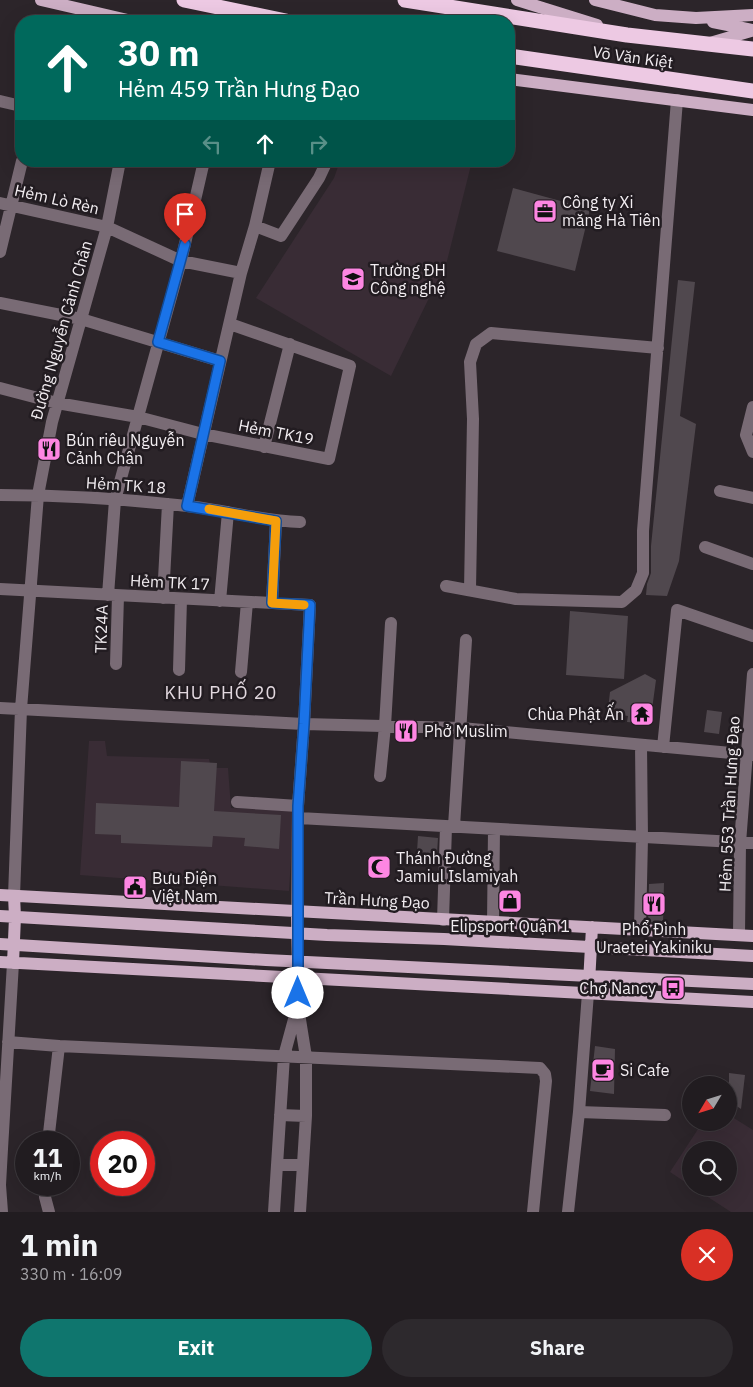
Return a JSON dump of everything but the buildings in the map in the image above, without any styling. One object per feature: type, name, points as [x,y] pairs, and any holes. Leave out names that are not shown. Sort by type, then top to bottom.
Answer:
[{"type":"highway","points":[[184,0],[257,15]]},
{"type":"highway","name":"Võ Văn Kiệt","points":[[405,0],[501,15]]},
{"type":"highway","name":"Võ Văn Kiệt","points":[[515,17],[628,35],[753,49]]},
{"type":"highway","name":"Võ Văn Kiệt","points":[[515,57],[753,90]]},
{"type":"main road","points":[[41,0],[106,15]]},
{"type":"main road","name":"Võ Văn Kiệt","points":[[517,0],[628,35]]},
{"type":"main road","points":[[596,0],[655,15],[696,18],[753,15]]},
{"type":"main road","points":[[696,18],[753,31]]},
{"type":"main road","points":[[708,43],[753,31]]},
{"type":"main road","points":[[515,79],[753,110]]},
{"type":"main road","name":"Trần Hưng Đạo","points":[[0,895],[753,936]]},
{"type":"main road","points":[[14,896],[14,944],[6,963],[753,1002]]},
{"type":"main road","points":[[129,902],[129,924]]},
{"type":"main road","points":[[243,909],[243,930]]},
{"type":"main road","points":[[298,912],[298,979]]},
{"type":"main road","points":[[0,916],[747,956],[740,935]]},
{"type":"main road","points":[[395,917],[395,937]]},
{"type":"main road","points":[[492,942],[493,922]]},
{"type":"main road","points":[[588,993],[592,927]]},
{"type":"main road","points":[[640,929],[640,950]]},
{"type":"main road","points":[[0,944],[753,984]]},
{"type":"main road","points":[[159,953],[159,971]]},
{"type":"main road","points":[[244,958],[245,976]]},
{"type":"main road","points":[[440,968],[441,986]]},
{"type":"street","points":[[0,100],[15,104]]},
{"type":"street","points":[[446,586],[516,599],[622,602],[636,590],[642,573],[643,531],[677,100]]},
{"type":"street","points":[[0,252],[6,204],[20,167]]},
{"type":"street","name":"Đường Nguyễn Cảnh Chân","points":[[14,896],[21,709],[38,495],[52,422],[107,227],[119,167]]},
{"type":"street","name":"TK24A","points":[[116,664],[113,595],[115,500],[181,260],[203,167]]},
{"type":"street","points":[[187,506],[241,273],[269,167]]},
{"type":"street","points":[[254,226],[281,236],[320,178],[324,167]]},
{"type":"street","name":"Hẻm Lò Rèn","points":[[6,204],[107,227],[181,260],[241,273]]},
{"type":"street","points":[[0,303],[81,319],[220,361]]},
{"type":"street","name":"Hẻm TK19","points":[[0,388],[57,403],[138,417],[264,448],[329,459],[350,366],[230,324]]},
{"type":"street","points":[[470,590],[473,419],[470,362],[476,344],[491,333],[658,348]]},
{"type":"street","points":[[264,448],[290,344]]},
{"type":"street","points":[[753,406],[746,435],[753,452]]},
{"type":"street","points":[[720,490],[753,498]]},
{"type":"street","name":"Hẻm TK 18","points":[[0,495],[38,495],[168,504],[276,521],[300,522]]},
{"type":"street","points":[[163,598],[168,504]]},
{"type":"street","points":[[220,600],[228,512]]},
{"type":"street","points":[[272,603],[276,521]]},
{"type":"street","points":[[705,548],[753,564]]},
{"type":"street","name":"Hẻm TK 17","points":[[0,589],[310,605],[304,724]]},
{"type":"street","points":[[179,670],[180,599]]},
{"type":"street","points":[[241,672],[247,602]]},
{"type":"street","points":[[662,747],[677,610],[753,636]]},
{"type":"street","points":[[380,776],[385,726],[390,623]]},
{"type":"street","points":[[443,920],[450,827],[461,728],[466,640]]},
{"type":"street","name":"Hẻm 553 Trần Hưng Đạo","points":[[740,935],[740,843],[750,755],[753,674]]},
{"type":"street","points":[[0,708],[304,724],[461,728],[750,755]]},
{"type":"street","points":[[298,912],[299,812],[304,724]]},
{"type":"street","points":[[640,929],[642,838],[641,745]]},
{"type":"street","points":[[237,802],[299,812],[450,827],[753,844]]},
{"type":"street","points":[[493,922],[494,829]]},
{"type":"street","points":[[2,1212],[0,1185],[8,1042],[6,963]]},
{"type":"street","points":[[298,979],[298,1007],[306,1057],[306,1116],[300,1212]]},
{"type":"street","points":[[568,1212],[579,1112],[588,993]]},
{"type":"street","points":[[274,1212],[284,1056],[298,1007]]},
{"type":"street","points":[[8,1042],[59,1046],[540,1068],[545,1074],[546,1081],[533,1212]]},
{"type":"street","points":[[49,1131],[59,1046]]},
{"type":"street","points":[[579,1112],[665,1115]]},
{"type":"street","points":[[280,1115],[306,1116]]},
{"type":"street","points":[[277,1165],[303,1165]]},
{"type":"street","points":[[45,1196],[49,1212]]},
{"type":"shaded area","name":"Trường ĐH Công nghệ","points":[[338,167],[470,167],[447,261],[391,376],[256,298],[334,178]]},
{"type":"shaded area","points":[[89,741],[105,741],[107,756],[209,759],[211,768],[228,768],[231,808],[294,811],[289,891],[80,875]]},
{"type":"shaded area","points":[[738,1121],[753,1130],[753,1212],[731,1212],[706,1196],[737,1196],[737,1141],[690,1141],[697,1131],[738,1131]]},
{"type":"shaded area","points":[[682,1154],[682,1180],[670,1172]]},
{"type":"slow traffic","points":[[209,509],[276,521],[272,603],[304,605]]},
{"type":"place","name":"Công ty Xi măng Hà Tiên","points":[[545,211]]},
{"type":"place","name":"Trường ĐH Công nghệ","points":[[353,279]]},
{"type":"place","name":"Bún riêu Nguyễn Cảnh Chân","points":[[49,449]]},
{"type":"place","name":"Chùa Phật Ấn","points":[[642,714]]},
{"type":"place","name":"Phở Muslim","points":[[406,731]]},
{"type":"place","name":"Thánh Đường Jamiul Islamiyah","points":[[379,867]]},
{"type":"place","name":"Bưu Điện Việt Nam","points":[[135,887]]},
{"type":"place","name":"Elipsport Quận 1","points":[[510,901]]},
{"type":"place","name":"Phổ Đình Uraetei Yakiniku","points":[[654,904]]},
{"type":"place","name":"Chợ Nancy","points":[[673,988]]},
{"type":"place","name":"Si Cafe","points":[[603,1070]]},
{"type":"district","name":"KHU PHỐ 20","points":[[221,692]]},
{"type":"route","points":[[185,244],[158,342],[220,361],[187,506],[276,521],[272,603],[310,605],[298,806],[298,993]]}]
